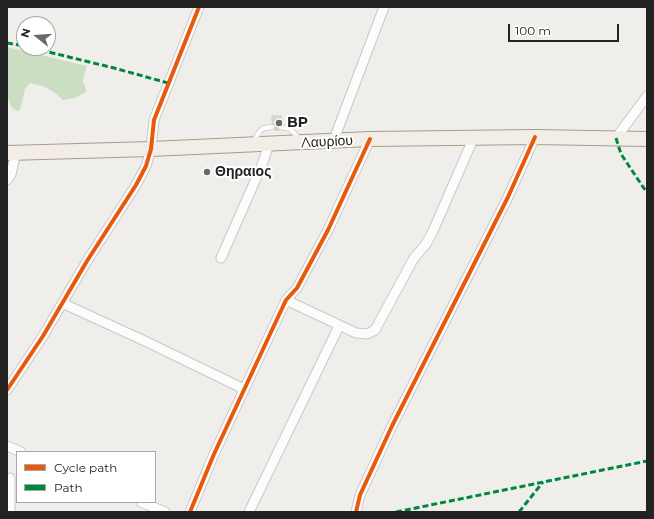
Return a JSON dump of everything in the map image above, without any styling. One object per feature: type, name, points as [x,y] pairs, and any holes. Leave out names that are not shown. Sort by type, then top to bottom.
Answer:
[{"type":"main road","name":"Λαυρίου","points":[[11,152],[151,149],[333,142],[370,139],[474,137],[647,139]]},
{"type":"street","points":[[7,390],[36,348],[87,261],[136,185],[146,166],[151,149],[154,120],[176,60],[199,7]]},
{"type":"street","points":[[333,142],[357,74],[384,7]]},
{"type":"street","points":[[616,138],[647,96]]},
{"type":"street","points":[[286,300],[356,333],[367,334],[375,330],[414,258],[426,244],[433,231],[474,137]]},
{"type":"street","points":[[356,512],[360,495],[392,426],[508,198],[535,137]]},
{"type":"street","points":[[190,512],[214,454],[286,300],[297,288],[328,230],[370,139]]},
{"type":"street","points":[[222,258],[262,165],[269,144]]},
{"type":"street","points":[[7,180],[11,174],[11,152]]},
{"type":"street","points":[[62,304],[147,342],[244,389]]},
{"type":"street","points":[[249,512],[339,326]]},
{"type":"street","points":[[7,446],[19,451]]},
{"type":"street","points":[[10,478],[10,512]]},
{"type":"street","points":[[143,503],[165,512]]},
{"type":"lane","points":[[252,145],[260,131],[264,128],[272,127]]},
{"type":"lane","points":[[281,127],[294,131],[303,143]]},
{"type":"green space","points":[[7,47],[16,49],[16,56],[45,56],[87,66],[83,82],[86,92],[74,98],[63,100],[54,92],[42,86],[30,83],[25,89],[20,110],[17,111],[11,107],[7,94]]},
{"type":"building","points":[[272,116],[281,116],[281,123],[277,127],[279,130],[274,130],[276,126],[272,123]]},
{"type":"marked path","points":[[7,43],[16,45]]},
{"type":"marked path","points":[[56,54],[168,83]]},
{"type":"marked path","points":[[616,138],[621,154],[647,192]]},
{"type":"marked path","points":[[396,512],[647,461]]},
{"type":"marked path","points":[[519,512],[543,482]]},
{"type":"cycle path","points":[[7,390],[43,336],[87,261],[136,185],[146,166],[151,149],[154,120],[199,7]]},
{"type":"cycle path","points":[[356,512],[360,495],[392,426],[508,197],[535,137]]},
{"type":"cycle path","points":[[190,512],[214,454],[286,300],[297,288],[328,230],[370,139]]},
{"type":"place","name":"BP","points":[[279,123]]},
{"type":"place","name":"Θηραιος","points":[[207,172]]}]
